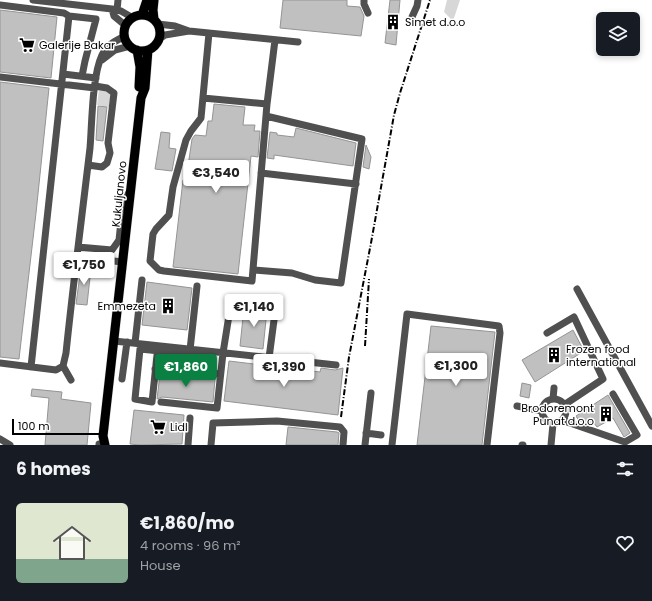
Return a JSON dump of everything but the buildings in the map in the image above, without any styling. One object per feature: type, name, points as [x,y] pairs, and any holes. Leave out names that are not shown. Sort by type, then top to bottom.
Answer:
[{"type":"main road","points":[[142,15],[147,0]]},
{"type":"main road","points":[[134,48],[148,50],[157,44],[160,29],[156,22],[153,10],[154,0]]},
{"type":"main road","points":[[141,98],[139,88],[140,67],[134,48],[125,36],[126,26],[133,18],[142,15],[149,16],[156,22]]},
{"type":"main road","points":[[141,98],[145,88],[148,50]]},
{"type":"main road","name":"Kukuljanovo","points":[[101,443],[141,98]]},
{"type":"street","points":[[33,0],[114,9],[133,18]]},
{"type":"street","points":[[118,0],[114,9],[114,16],[126,26]]},
{"type":"street","points":[[364,0],[368,13]]},
{"type":"street","points":[[412,17],[418,6],[418,0]]},
{"type":"street","points":[[0,5],[64,13],[69,16],[96,19],[82,76]]},
{"type":"street","points":[[31,367],[69,16]]},
{"type":"street","points":[[156,22],[189,31],[298,42]]},
{"type":"street","points":[[159,39],[165,35],[189,31]]},
{"type":"street","points":[[209,33],[201,118],[191,130],[186,140],[173,187],[168,217],[153,234],[150,262],[159,270],[252,281],[274,40]]},
{"type":"street","points":[[71,380],[63,366],[66,353],[88,165],[96,78],[99,63],[106,48],[125,36]]},
{"type":"street","points":[[99,63],[115,50],[134,48]]},
{"type":"street","points":[[63,74],[96,78]]},
{"type":"street","points":[[0,77],[108,88],[114,93],[108,143],[110,153],[107,163],[102,167],[88,165]]},
{"type":"street","points":[[203,98],[268,104]]},
{"type":"street","points":[[253,270],[292,273],[315,280],[341,283],[362,139],[266,116]]},
{"type":"street","points":[[262,173],[356,184]]},
{"type":"street","points":[[77,254],[112,250],[119,240],[123,202],[131,189]]},
{"type":"street","points":[[77,254],[123,261]]},
{"type":"street","points":[[77,254],[123,261]]},
{"type":"street","points":[[135,343],[142,280]]},
{"type":"street","points":[[190,350],[197,286]]},
{"type":"street","points":[[577,289],[652,426]]},
{"type":"street","points":[[161,402],[217,408],[229,311],[232,305],[241,301],[276,305],[269,358]]},
{"type":"street","points":[[392,445],[407,314],[499,326],[500,333],[487,445]]},
{"type":"street","points":[[547,333],[574,317],[603,379],[564,405]]},
{"type":"street","points":[[114,341],[135,343],[157,349],[209,356],[207,373],[220,374]]},
{"type":"street","points":[[122,379],[127,342]]},
{"type":"street","points":[[157,349],[152,402],[135,400],[140,349],[157,349],[190,350],[336,365]]},
{"type":"street","points":[[0,363],[56,370],[63,366]]},
{"type":"street","points":[[155,369],[220,374]]},
{"type":"street","points":[[553,399],[554,388]]},
{"type":"street","points":[[365,445],[372,393]]},
{"type":"street","points":[[563,419],[567,422],[626,442],[637,435],[613,394]]},
{"type":"street","points":[[553,399],[564,405],[566,412],[561,422],[553,424],[543,417],[543,405],[546,402],[553,399]]},
{"type":"street","points":[[517,406],[542,411]]},
{"type":"street","points":[[188,445],[190,418]]},
{"type":"street","points":[[211,445],[213,423],[277,421],[340,427],[344,432],[343,445]]},
{"type":"street","points":[[550,445],[553,424]]},
{"type":"street","points":[[366,433],[381,435]]},
{"type":"street","points":[[0,439],[10,445]]},
{"type":"shaded area","points":[[447,0],[460,0],[453,21],[444,12]]},
{"type":"shaded area","points":[[99,89],[111,92],[109,107],[97,105]]},
{"type":"railway","points":[[341,417],[349,357],[394,115],[430,0]]},
{"type":"railway","points":[[365,346],[369,279]]},
{"type":"place","name":"Simet d.o.o","points":[[393,22]]},
{"type":"place","name":"Galerije Bakar","points":[[27,45]]},
{"type":"place","name":"Emmezeta","points":[[168,306]]},
{"type":"place","name":"Frozen food international","points":[[554,355]]},
{"type":"place","name":"Brodoremont Punat d.o.o","points":[[606,414]]},
{"type":"place","name":"Lidl","points":[[158,427]]}]
